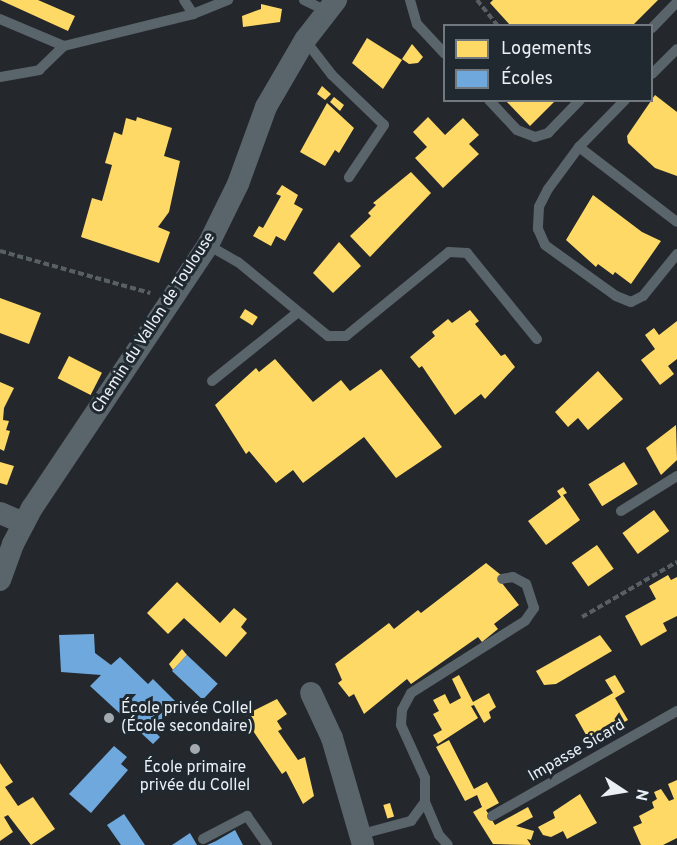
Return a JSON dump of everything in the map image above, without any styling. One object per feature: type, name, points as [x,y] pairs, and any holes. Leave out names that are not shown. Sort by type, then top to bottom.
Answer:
[{"type":"street","name":"Chemin du Vallon de Toulouse","points":[[0,580],[24,523],[208,245],[238,184],[266,107],[305,40],[331,6]]},
{"type":"street","points":[[0,513],[24,523]]},
{"type":"street","points":[[311,693],[332,738],[362,839]]},
{"type":"lane","points":[[184,0],[193,14]]},
{"type":"lane","points":[[0,77],[39,70],[64,46],[193,14],[228,0]]},
{"type":"lane","points":[[304,0],[331,6]]},
{"type":"lane","points":[[410,0],[417,24],[443,52]]},
{"type":"lane","points":[[653,26],[677,2]]},
{"type":"lane","points":[[0,19],[64,46]]},
{"type":"lane","points":[[305,40],[332,75],[384,125],[350,177]]},
{"type":"lane","points":[[653,72],[674,56]]},
{"type":"lane","points":[[491,102],[517,130],[535,137],[548,133],[578,102]]},
{"type":"lane","points":[[623,102],[579,147],[539,207],[538,228],[545,245],[616,296],[631,302],[644,296],[677,254]]},
{"type":"lane","points":[[579,147],[677,222]]},
{"type":"lane","points":[[208,245],[238,262],[328,336],[346,336],[450,252],[467,253],[537,339]]},
{"type":"lane","points":[[212,381],[298,312]]},
{"type":"lane","points":[[621,511],[677,476]]},
{"type":"lane","points":[[448,845],[439,835],[425,802],[425,778],[401,725],[402,710],[411,693],[525,621],[534,608],[526,584],[513,577],[502,579]]},
{"type":"lane","name":"Impasse Sicard","points":[[492,816],[677,711]]},
{"type":"lane","points":[[362,839],[411,821],[425,802]]},
{"type":"lane","points":[[203,839],[247,816],[267,845]]},
{"type":"path","points":[[477,0],[496,24]]},
{"type":"path","points":[[0,251],[171,299]]},
{"type":"path","points":[[582,617],[677,562]]},
{"type":"building: Logements","points":[[0,0],[38,0],[75,16],[68,31]]},
{"type":"building: Logements","points":[[493,0],[658,0],[634,24],[509,24],[490,3]]},
{"type":"building: Logements","points":[[261,4],[282,9],[280,22],[243,27],[242,16],[261,9]]},
{"type":"building: Logements","points":[[367,38],[402,60],[383,89],[352,63]]},
{"type":"building: Logements","points":[[412,44],[423,57],[418,63],[409,64],[402,59]]},
{"type":"building: Logements","points":[[322,86],[331,94],[325,100],[317,94]]},
{"type":"building: Logements","points":[[655,95],[677,112],[677,176],[655,168],[628,143],[627,136],[650,102],[653,102]]},
{"type":"building: Logements","points":[[334,97],[344,105],[340,111],[330,102]]},
{"type":"building: Logements","points":[[507,102],[554,102],[530,126]]},
{"type":"building: Logements","points":[[327,103],[354,128],[339,153],[335,150],[325,166],[300,152]]},
{"type":"building: Logements","points":[[137,117],[172,128],[164,156],[180,161],[169,212],[158,227],[170,232],[159,263],[81,237],[92,198],[102,201],[112,165],[105,163],[114,132],[122,135],[126,118],[136,121]]},
{"type":"building: Logements","points":[[428,117],[445,135],[463,118],[479,135],[469,144],[479,154],[443,188],[415,158],[427,147],[413,132]]},
{"type":"building: Logements","points":[[411,172],[431,193],[370,257],[350,236],[371,216],[368,213],[376,205],[373,203]]},
{"type":"building: Logements","points":[[282,185],[298,195],[294,204],[303,209],[285,241],[276,236],[271,246],[253,236],[259,226],[263,228],[281,196],[276,194]]},
{"type":"building: Logements","points":[[593,195],[642,232],[661,241],[631,284],[615,272],[613,275],[598,264],[596,267],[566,240]]},
{"type":"building: Logements","points":[[339,242],[361,266],[333,293],[313,273]]},
{"type":"building: Logements","points":[[0,298],[41,313],[29,344],[0,333]]},
{"type":"building: Logements","points":[[245,309],[258,317],[252,325],[240,317]]},
{"type":"building: Logements","points":[[470,310],[479,321],[475,324],[501,356],[505,354],[515,367],[485,399],[481,394],[455,415],[422,366],[419,368],[410,357],[435,336],[432,332],[448,319],[452,323]]},
{"type":"building: Logements","points":[[677,321],[677,359],[668,366],[674,374],[660,385],[641,360],[655,349],[645,335],[654,328],[659,335]]},
{"type":"building: Logements","points":[[69,356],[102,373],[91,395],[58,378]]},
{"type":"building: Logements","points":[[275,359],[313,402],[341,380],[350,391],[381,369],[442,447],[396,478],[364,437],[303,483],[293,470],[276,483],[249,451],[246,454],[215,405],[256,368],[259,372]]},
{"type":"building: Logements","points":[[598,371],[623,399],[588,430],[578,418],[568,427],[555,412]]},
{"type":"building: Logements","points":[[0,382],[14,388],[4,408],[3,420],[9,421],[6,430],[10,431],[4,451],[0,449]]},
{"type":"building: Logements","points":[[676,425],[677,460],[661,475],[646,448]]},
{"type":"building: Logements","points":[[0,462],[14,466],[7,485],[0,483]]},
{"type":"building: Logements","points":[[624,462],[638,484],[602,506],[588,484]]},
{"type":"building: Logements","points":[[563,487],[567,493],[563,495],[580,520],[546,545],[528,521],[561,497],[557,491]]},
{"type":"building: Logements","points":[[654,510],[669,531],[638,554],[622,533]]},
{"type":"building: Logements","points":[[597,545],[614,569],[588,587],[572,563]]},
{"type":"building: Logements","points":[[486,563],[501,575],[498,578],[519,605],[494,624],[498,629],[482,642],[478,637],[411,684],[407,679],[364,714],[354,694],[349,697],[338,683],[342,680],[335,664],[389,623],[394,629],[418,610],[421,613]]},
{"type":"building: Logements","points":[[668,575],[671,580],[677,577],[677,616],[663,623],[667,631],[641,646],[625,616],[656,599],[649,586]]},
{"type":"building: Logements","points":[[177,582],[220,623],[234,608],[247,619],[241,627],[247,633],[226,657],[184,618],[168,634],[147,613]]},
{"type":"building: Logements","points":[[600,635],[612,651],[556,684],[544,685],[536,671]]},
{"type":"building: Logements","points":[[182,649],[187,655],[173,670],[169,664]]},
{"type":"building: Logements","points":[[459,675],[473,702],[489,693],[496,707],[489,712],[491,718],[484,723],[474,705],[471,706],[478,718],[438,744],[433,735],[442,730],[433,714],[439,711],[433,700],[445,694],[450,704],[461,698],[452,679]]},
{"type":"building: Logements","points":[[615,675],[625,692],[615,698],[628,720],[590,742],[575,715],[613,693],[605,680]]},
{"type":"building: Logements","points":[[277,699],[287,714],[277,721],[282,729],[278,731],[298,760],[305,757],[314,796],[303,804],[286,771],[282,774],[243,716]]},
{"type":"building: Logements","points":[[449,740],[474,789],[487,782],[499,803],[486,810],[495,825],[528,807],[533,817],[516,826],[534,831],[531,840],[527,839],[531,845],[493,844],[473,812],[482,807],[477,795],[465,801],[436,747]]},
{"type":"building: Logements","points":[[0,763],[13,782],[5,787],[18,806],[33,797],[55,829],[31,845],[8,815],[4,817],[13,832],[0,841]]},
{"type":"building: Logements","points":[[677,780],[677,838],[663,845],[641,845],[633,827],[642,823],[639,816],[654,808],[652,802],[657,799],[654,792],[661,789],[669,801],[674,799],[668,784]]},
{"type":"building: Logements","points":[[580,794],[597,823],[567,839],[563,831],[551,837],[543,835],[538,827],[555,818],[553,812]]},
{"type":"building: Logements","points":[[390,803],[394,816],[387,818],[383,805]]},
{"type":"building: Écoles","points":[[94,634],[95,653],[111,665],[120,657],[148,684],[153,679],[176,702],[153,730],[160,737],[153,744],[90,686],[101,675],[61,672],[59,635]]},
{"type":"building: Écoles","points":[[187,655],[218,684],[203,700],[172,671]]},
{"type":"building: Écoles","points":[[114,746],[127,757],[121,764],[128,770],[91,813],[69,794]]},
{"type":"building: Écoles","points":[[124,814],[145,845],[121,845],[107,825]]},
{"type":"building: Écoles","points":[[235,830],[243,845],[207,845],[216,841]]},
{"type":"building: Écoles","points":[[190,833],[197,845],[172,845]]},
{"type":"place","name":"École privée Collel (École secondaire)","points":[[109,718]]},
{"type":"place","name":"École primaire privée du Collel","points":[[195,749]]}]
